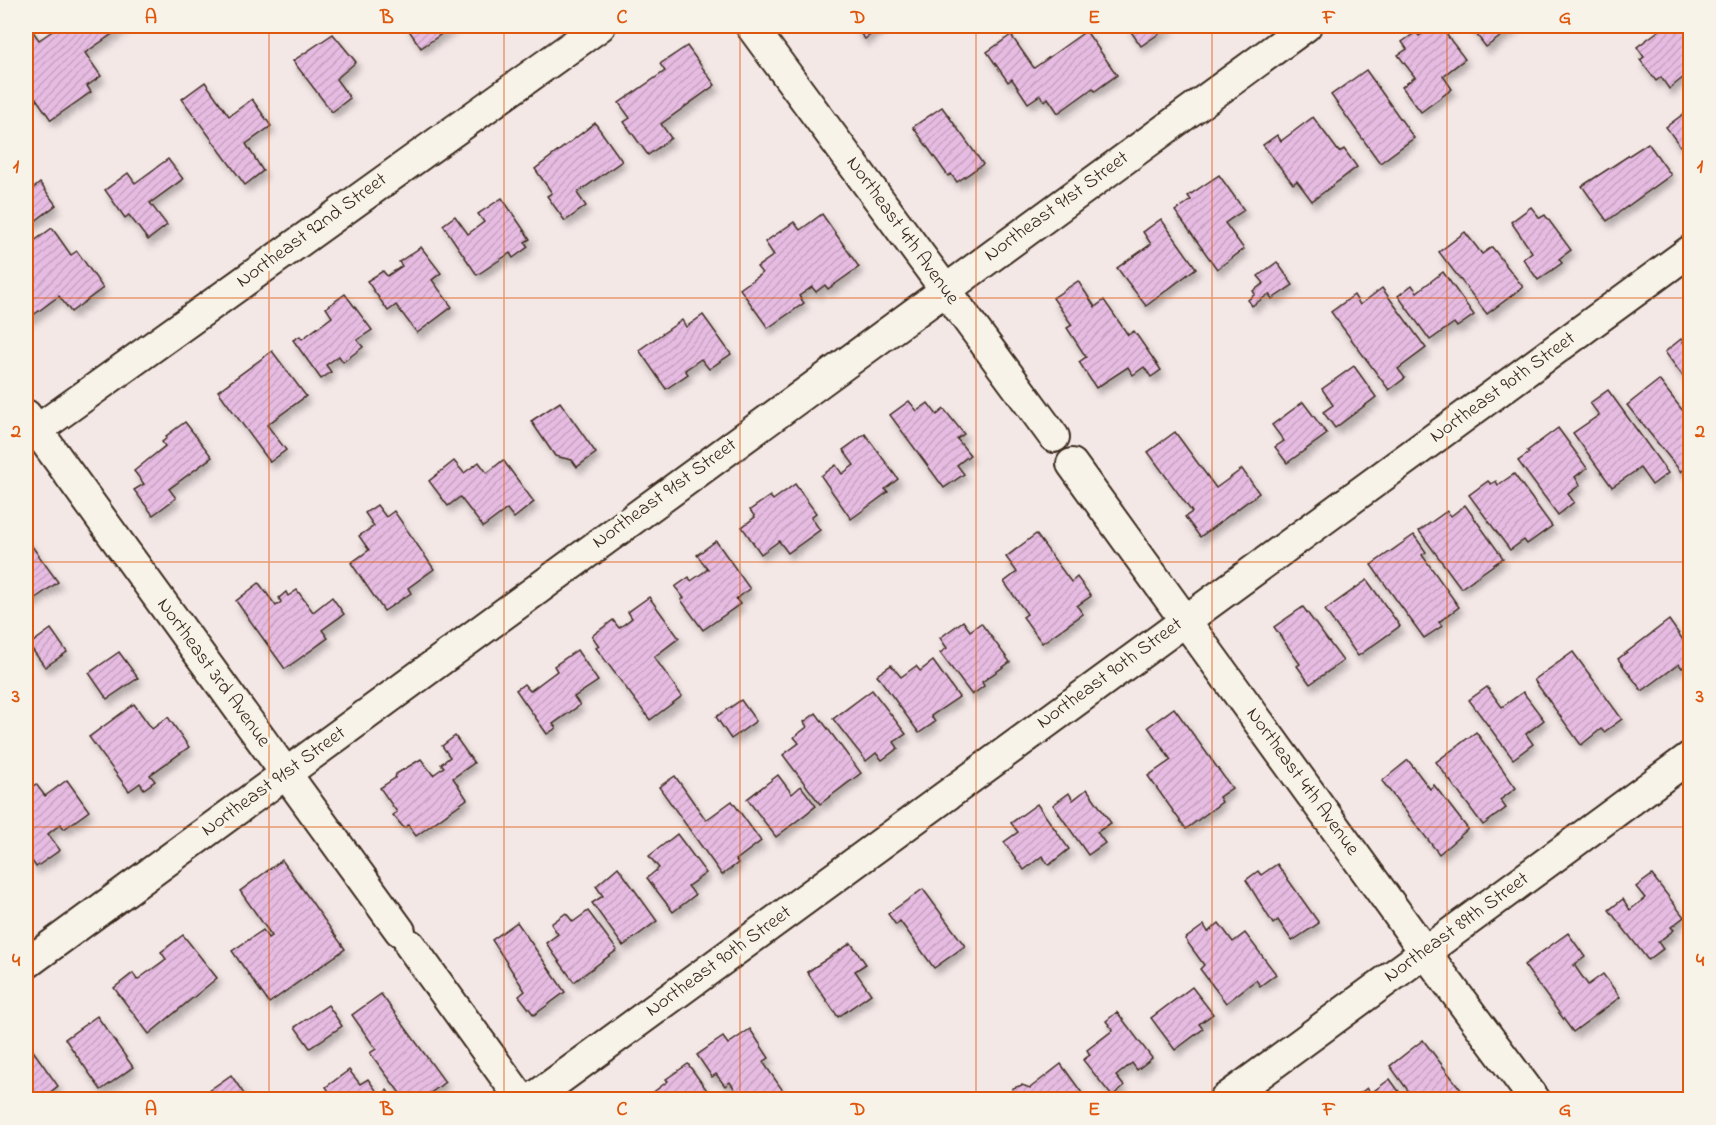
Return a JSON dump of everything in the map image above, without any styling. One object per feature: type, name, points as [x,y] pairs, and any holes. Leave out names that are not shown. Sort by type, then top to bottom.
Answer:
[{"type":"street","name":"Northeast 92nd Street","points":[[29,428],[600,26]]},
{"type":"street","name":"Northeast 4th Avenue","points":[[750,26],[1054,437]]},
{"type":"street","name":"Northeast 91st Street","points":[[26,964],[1306,26]]},
{"type":"street","name":"Northeast 90th Street","points":[[531,1100],[1690,251]]},
{"type":"street","name":"Northeast 3rd Avenue","points":[[29,428],[285,773],[522,1100]]},
{"type":"street","name":"Northeast 4th Avenue","points":[[1071,464],[1425,952],[1536,1100]]},
{"type":"street","name":"Northeast 89th Street","points":[[1224,1100],[1690,757]]},
{"type":"building","points":[[26,26],[29,26],[39,40],[60,26],[124,26],[85,53],[101,76],[87,86],[91,92],[51,120],[26,84]]},
{"type":"building","points":[[406,26],[453,26],[421,48]]},
{"type":"building","points":[[854,26],[882,26],[865,39]]},
{"type":"building","points":[[1127,26],[1170,26],[1141,46]]},
{"type":"building","points":[[1432,26],[1440,26],[1465,59],[1443,76],[1452,89],[1421,112],[1402,87],[1415,77],[1398,55],[1407,49],[1402,42],[1416,32],[1419,36]]},
{"type":"building","points":[[1470,26],[1515,26],[1486,47]]},
{"type":"building","points":[[1665,26],[1686,26],[1690,31],[1690,72],[1669,89],[1661,77],[1656,81],[1640,60],[1644,57],[1637,47]]},
{"type":"building","points":[[1086,31],[1117,75],[1095,91],[1093,88],[1058,113],[1048,98],[1045,101],[1040,95],[1028,103],[1012,79],[1008,82],[987,52],[1011,35],[1034,68]]},
{"type":"building","points":[[333,34],[356,62],[336,79],[350,98],[332,112],[293,61]]},
{"type":"building","points":[[687,46],[715,85],[661,124],[671,138],[648,155],[624,122],[630,118],[619,103],[665,71],[660,64]]},
{"type":"building","points":[[1366,70],[1414,138],[1380,163],[1331,95]]},
{"type":"building","points":[[205,82],[229,116],[252,99],[271,126],[246,144],[263,171],[245,185],[182,99]]},
{"type":"building","points":[[942,107],[983,164],[957,182],[951,174],[948,176],[913,127]]},
{"type":"building","points":[[1690,109],[1690,139],[1680,146],[1666,127]]},
{"type":"building","points":[[1313,117],[1339,152],[1344,149],[1357,167],[1312,201],[1297,181],[1293,184],[1263,145],[1277,135],[1281,141]]},
{"type":"building","points":[[595,123],[622,161],[577,193],[586,206],[565,221],[547,196],[552,193],[535,169]]},
{"type":"building","points":[[1648,143],[1671,175],[1607,221],[1582,186]]},
{"type":"building","points":[[168,159],[183,179],[150,203],[167,225],[148,240],[129,215],[125,218],[105,190],[128,173],[135,183]]},
{"type":"building","points":[[1219,175],[1244,210],[1225,223],[1244,249],[1217,269],[1175,211],[1191,200],[1188,196]]},
{"type":"building","points":[[40,183],[56,205],[30,225],[26,219],[26,194]]},
{"type":"building","points":[[502,198],[530,239],[525,242],[528,247],[513,258],[510,253],[477,275],[443,225],[455,216],[468,234],[484,222],[478,214]]},
{"type":"building","points":[[1531,207],[1540,218],[1545,215],[1571,250],[1559,259],[1562,263],[1538,280],[1523,259],[1532,252],[1511,222]]},
{"type":"building","points":[[822,214],[859,267],[828,289],[825,285],[816,292],[812,287],[799,296],[804,303],[768,328],[740,289],[762,273],[757,267],[774,255],[765,242],[794,222],[800,230]]},
{"type":"building","points":[[1161,219],[1196,268],[1146,306],[1117,268],[1151,244],[1143,232]]},
{"type":"building","points":[[52,228],[71,255],[77,251],[103,288],[71,312],[59,296],[28,319],[26,289],[35,281],[26,267],[26,247]]},
{"type":"building","points":[[1465,232],[1482,254],[1492,247],[1523,287],[1487,314],[1439,252]]},
{"type":"building","points":[[421,247],[441,273],[432,280],[452,307],[417,333],[396,305],[388,311],[367,281],[383,271],[387,276],[402,266],[399,262]]},
{"type":"building","points":[[1277,262],[1293,285],[1272,299],[1269,294],[1252,306],[1248,300],[1255,294],[1253,291],[1264,283],[1258,276]]},
{"type":"building","points":[[1443,272],[1474,315],[1457,327],[1454,323],[1430,340],[1398,296],[1412,285],[1417,292]]},
{"type":"building","points":[[1078,281],[1095,307],[1104,300],[1128,335],[1134,331],[1161,370],[1151,377],[1144,367],[1133,375],[1128,367],[1096,388],[1079,362],[1086,357],[1067,328],[1072,325],[1053,298]]},
{"type":"building","points":[[1382,288],[1426,348],[1398,369],[1405,378],[1389,390],[1331,312],[1354,295],[1360,305]]},
{"type":"building","points":[[345,294],[372,330],[357,340],[363,347],[343,362],[339,356],[326,365],[331,372],[321,379],[293,340],[300,336],[302,339],[332,317],[326,308]]},
{"type":"building","points":[[703,315],[731,354],[709,369],[701,359],[685,370],[688,374],[666,389],[639,350],[682,320],[686,327]]},
{"type":"building","points":[[1681,339],[1687,347],[1690,345],[1690,386],[1665,352]]},
{"type":"building","points":[[272,351],[306,396],[267,425],[286,450],[270,462],[218,391]]},
{"type":"building","points":[[1354,366],[1376,397],[1335,428],[1323,412],[1333,405],[1322,389]]},
{"type":"building","points":[[1659,380],[1690,420],[1690,464],[1681,472],[1627,405]]},
{"type":"building","points":[[1608,390],[1668,473],[1652,485],[1640,468],[1612,487],[1573,433],[1599,415],[1590,403]]},
{"type":"building","points":[[909,401],[917,411],[928,403],[937,415],[944,409],[964,434],[957,439],[970,455],[957,465],[964,474],[944,488],[890,415]]},
{"type":"building","points":[[560,402],[596,453],[577,467],[572,460],[555,456],[531,421]]},
{"type":"building","points":[[1303,402],[1327,434],[1287,463],[1275,447],[1284,441],[1272,425]]},
{"type":"building","points":[[185,422],[212,457],[169,489],[176,498],[153,515],[134,490],[144,484],[134,471],[165,446],[162,442],[167,438],[166,436]]},
{"type":"building","points":[[1558,428],[1587,468],[1575,477],[1580,485],[1568,494],[1574,502],[1558,515],[1518,461],[1529,453],[1527,451]]},
{"type":"building","points":[[1175,432],[1216,488],[1242,469],[1259,493],[1200,537],[1185,517],[1192,512],[1148,452]]},
{"type":"building","points":[[865,434],[898,479],[885,489],[888,492],[851,519],[821,476],[836,465],[842,474],[854,465],[843,450]]},
{"type":"building","points":[[503,460],[534,502],[514,518],[507,509],[483,527],[460,497],[448,506],[429,481],[454,461],[464,473],[479,462],[487,473]]},
{"type":"building","points":[[1514,474],[1552,526],[1527,544],[1524,540],[1510,550],[1469,495],[1488,481],[1491,484],[1496,481],[1498,485]]},
{"type":"building","points":[[795,484],[816,513],[811,517],[820,530],[788,553],[779,541],[761,554],[742,527],[755,517],[750,510],[770,496],[773,500]]},
{"type":"building","points":[[377,505],[386,517],[394,511],[434,569],[408,588],[411,593],[384,611],[351,563],[369,550],[359,536],[374,526],[365,513]]},
{"type":"building","points":[[1465,505],[1503,558],[1461,588],[1419,531],[1447,511],[1451,516]]},
{"type":"building","points":[[1036,534],[1071,582],[1077,577],[1091,596],[1077,606],[1083,614],[1042,643],[1023,617],[1027,614],[1004,582],[1017,572],[1006,557]]},
{"type":"building","points":[[1414,535],[1426,552],[1422,555],[1459,607],[1439,622],[1442,626],[1424,638],[1371,565]]},
{"type":"building","points":[[26,538],[58,582],[27,604],[26,602]]},
{"type":"building","points":[[716,541],[750,589],[736,599],[740,604],[703,630],[681,600],[684,598],[675,587],[689,577],[691,581],[708,569],[697,555]]},
{"type":"building","points":[[1367,580],[1400,626],[1358,656],[1325,610]]},
{"type":"building","points":[[259,583],[276,606],[281,602],[279,598],[286,592],[288,596],[297,590],[313,612],[332,597],[344,614],[322,630],[328,638],[285,669],[236,601]]},
{"type":"building","points":[[649,597],[679,638],[654,657],[682,696],[650,720],[596,648],[599,646],[592,636],[613,620],[619,628],[632,618],[628,612]]},
{"type":"building","points":[[1303,607],[1343,661],[1310,684],[1297,666],[1300,664],[1274,627]]},
{"type":"building","points":[[1669,620],[1690,650],[1690,662],[1682,668],[1679,664],[1642,691],[1618,659]]},
{"type":"building","points":[[963,621],[970,631],[981,623],[1010,662],[982,682],[984,686],[972,695],[940,653],[947,648],[940,638]]},
{"type":"building","points":[[51,629],[67,652],[45,667],[29,645]]},
{"type":"building","points":[[577,650],[598,681],[574,697],[580,705],[553,724],[556,728],[547,734],[516,690],[524,684],[530,691],[557,671],[554,666]]},
{"type":"building","points":[[119,652],[138,678],[107,699],[89,673]]},
{"type":"building","points":[[1573,652],[1622,719],[1604,732],[1601,729],[1581,745],[1534,680]]},
{"type":"building","points":[[933,661],[959,697],[931,716],[935,722],[919,733],[877,675],[891,665],[901,677],[916,666],[920,671]]},
{"type":"building","points":[[1487,687],[1502,707],[1523,692],[1544,720],[1526,734],[1533,744],[1513,759],[1469,700]]},
{"type":"building","points":[[872,690],[906,734],[894,742],[898,748],[882,760],[876,753],[866,761],[833,719]]},
{"type":"building","points":[[741,700],[756,721],[731,739],[716,717]]},
{"type":"building","points":[[134,704],[152,729],[168,717],[189,747],[150,775],[155,781],[144,789],[140,783],[129,791],[89,737]]},
{"type":"building","points":[[1174,708],[1232,788],[1219,797],[1222,802],[1186,829],[1148,776],[1171,760],[1148,727]]},
{"type":"building","points":[[816,713],[861,773],[820,804],[783,755],[799,743],[794,737],[807,727],[804,722]]},
{"type":"building","points":[[1476,732],[1516,788],[1500,800],[1506,808],[1483,825],[1436,762]]},
{"type":"building","points":[[455,736],[474,763],[453,778],[467,799],[416,836],[408,825],[404,828],[393,815],[397,812],[380,788],[395,778],[396,774],[421,759],[433,775],[444,767],[441,764],[450,757],[442,746]]},
{"type":"building","points":[[1408,760],[1430,789],[1434,785],[1468,829],[1439,854],[1382,781]]},
{"type":"building","points":[[778,775],[792,794],[801,786],[816,806],[776,837],[747,799]]},
{"type":"building","points":[[675,776],[706,820],[732,801],[761,841],[736,860],[738,863],[722,875],[659,787]]},
{"type":"building","points":[[67,780],[89,811],[64,829],[61,824],[48,834],[60,850],[36,867],[26,852],[26,791],[36,784],[45,796]]},
{"type":"building","points":[[1087,789],[1111,823],[1097,832],[1105,843],[1088,855],[1053,805],[1069,793],[1073,800]]},
{"type":"building","points":[[1037,804],[1069,849],[1049,865],[1042,856],[1024,870],[1004,842],[1018,832],[1011,823]]},
{"type":"building","points":[[677,834],[706,873],[688,886],[695,895],[673,912],[647,878],[659,868],[649,856]]},
{"type":"building","points":[[282,860],[345,949],[269,1003],[232,951],[263,930],[268,938],[272,936],[240,891]]},
{"type":"building","points":[[1277,864],[1319,923],[1292,941],[1278,920],[1273,924],[1246,880],[1258,871],[1261,875]]},
{"type":"building","points":[[618,867],[657,921],[623,946],[592,903],[603,896],[596,886]]},
{"type":"building","points":[[1652,875],[1684,917],[1671,927],[1674,930],[1658,942],[1663,949],[1648,960],[1609,910],[1623,899],[1630,910],[1645,898],[1636,887]]},
{"type":"building","points":[[923,889],[965,946],[934,968],[900,921],[896,925],[888,914]]},
{"type":"building","points":[[588,911],[617,950],[574,982],[546,943],[558,934],[551,924],[566,913],[573,922]]},
{"type":"building","points":[[517,922],[565,992],[534,1015],[519,996],[525,991],[492,940]]},
{"type":"building","points":[[1219,923],[1233,942],[1245,933],[1276,974],[1260,986],[1256,980],[1226,1003],[1200,969],[1204,965],[1185,939],[1204,925],[1208,932]]},
{"type":"building","points":[[1568,933],[1585,957],[1574,965],[1588,985],[1603,974],[1620,997],[1573,1032],[1524,965]]},
{"type":"building","points":[[183,935],[217,978],[149,1034],[114,988],[133,973],[137,980],[166,959],[161,952]]},
{"type":"building","points":[[851,943],[866,964],[855,971],[871,994],[838,1017],[807,972]]},
{"type":"building","points":[[1192,987],[1213,1014],[1199,1024],[1203,1029],[1175,1050],[1151,1018]]},
{"type":"building","points":[[381,994],[445,1082],[421,1100],[405,1100],[370,1053],[376,1049],[352,1015]]},
{"type":"building","points":[[328,1005],[342,1026],[310,1048],[295,1027]]},
{"type":"building","points":[[1117,1012],[1152,1058],[1137,1070],[1132,1063],[1116,1076],[1124,1086],[1112,1096],[1083,1060],[1090,1055],[1087,1050],[1113,1030],[1106,1021]]},
{"type":"building","points":[[97,1016],[133,1067],[101,1090],[65,1039]]},
{"type":"building","points":[[750,1029],[769,1058],[763,1062],[786,1095],[779,1100],[742,1100],[730,1082],[725,1086],[716,1074],[712,1077],[697,1055],[723,1037],[728,1044]]},
{"type":"building","points":[[1423,1040],[1468,1100],[1415,1100],[1390,1066]]},
{"type":"building","points":[[29,1045],[58,1086],[40,1100],[26,1100],[26,1048]]},
{"type":"building","points":[[688,1064],[714,1100],[643,1100],[668,1081],[666,1079]]},
{"type":"building","points":[[1061,1064],[1087,1100],[1008,1100],[1013,1088],[1022,1085],[1030,1088]]},
{"type":"building","points":[[349,1070],[360,1084],[368,1079],[380,1096],[387,1090],[394,1100],[335,1100],[326,1087]]},
{"type":"building","points":[[231,1075],[244,1094],[236,1100],[203,1100],[201,1096]]},
{"type":"building","points":[[1390,1079],[1405,1100],[1351,1100],[1367,1088],[1371,1093]]}]
